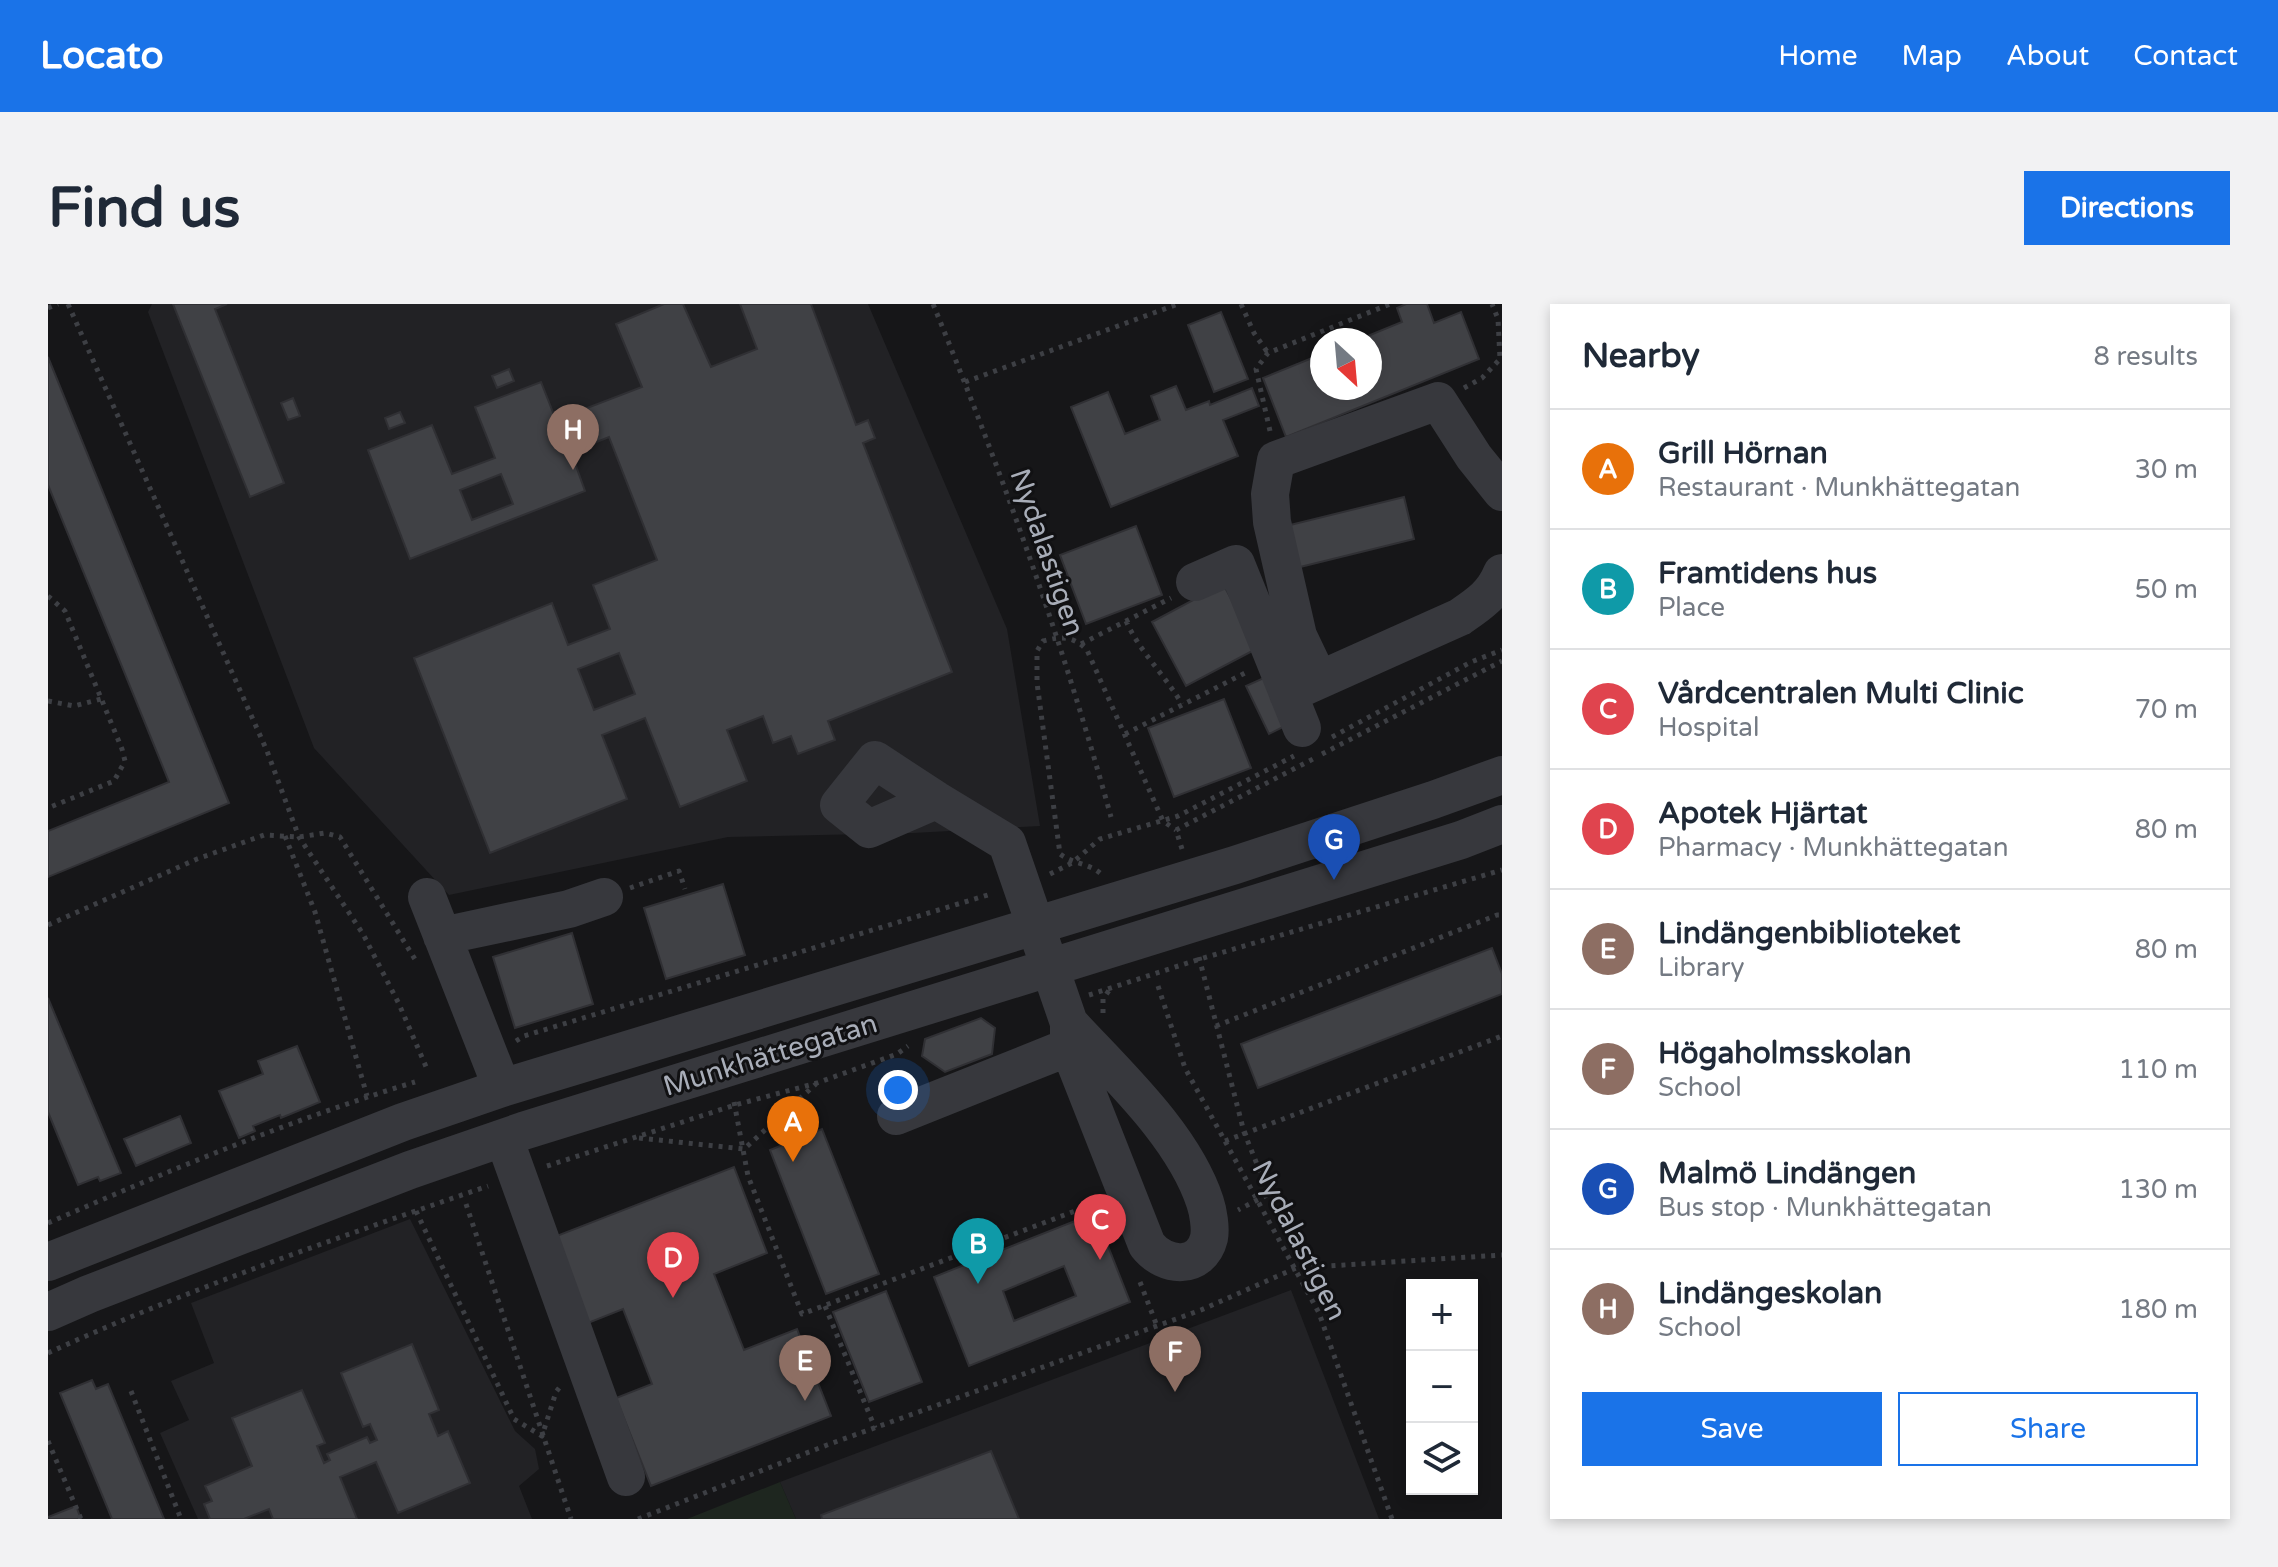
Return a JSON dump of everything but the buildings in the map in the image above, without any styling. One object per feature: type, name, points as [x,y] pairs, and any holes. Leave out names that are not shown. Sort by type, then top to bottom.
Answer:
[{"type":"street","points":[[1296,691],[1298,636],[1272,522],[1270,494],[1276,460],[1438,401],[1474,457],[1502,492]]},
{"type":"street","points":[[1195,582],[1236,564],[1296,691]]},
{"type":"street","points":[[1296,691],[1460,617],[1485,601],[1502,573]]},
{"type":"street","name":"Munkhättegatan","points":[[48,1262],[403,1122],[496,1073],[1036,924],[1235,865],[1502,775]]},
{"type":"street","points":[[936,800],[1007,843],[1063,1010],[1147,1245],[1165,1261],[1188,1261],[1205,1246],[1210,1236],[1205,1202],[1181,1152],[1063,1010]]},
{"type":"street","name":"Munkhättegatan","points":[[48,1312],[410,1170],[723,1068],[1063,1010],[1502,824]]},
{"type":"street","points":[[427,897],[496,1073]]},
{"type":"street","points":[[442,936],[569,909],[604,897]]},
{"type":"street","points":[[896,1116],[1063,1010]]},
{"type":"street","points":[[504,1138],[626,1477]]},
{"type":"path","points":[[48,308],[58,304]]},
{"type":"path","points":[[68,304],[267,751],[299,837],[363,934],[399,1004],[427,1069]]},
{"type":"path","name":"Nydalastigen","points":[[933,304],[988,437],[1083,717],[1111,817]]},
{"type":"path","points":[[965,382],[1178,304]]},
{"type":"path","points":[[1241,304],[1254,333],[1268,353]]},
{"type":"path","points":[[1276,460],[1256,369],[1268,353],[1390,304]]},
{"type":"path","points":[[1438,401],[1482,378],[1500,359],[1498,319],[1492,304]]},
{"type":"path","points":[[1081,644],[1187,590],[1195,582]]},
{"type":"path","points":[[48,596],[65,611],[125,761],[114,781],[48,808]]},
{"type":"path","points":[[1126,621],[1135,641],[1163,674],[1182,704]]},
{"type":"path","points":[[1107,879],[1091,866],[1072,863],[1060,854],[1037,683],[1037,651],[1043,641],[1056,637],[1074,638],[1087,650],[1163,821],[1176,830],[1184,857]]},
{"type":"path","points":[[1176,830],[1502,661]]},
{"type":"path","points":[[1125,734],[1235,677],[1296,691]]},
{"type":"path","points":[[48,701],[74,706],[101,699]]},
{"type":"path","points":[[48,925],[197,859],[264,835],[299,837],[325,833],[340,837],[419,966]]},
{"type":"path","points":[[48,1223],[164,1173],[367,1096],[315,912],[285,836]]},
{"type":"path","points":[[496,1073],[524,1036],[1022,884],[1072,863]]},
{"type":"path","points":[[1063,1010],[1200,959],[1502,870]]},
{"type":"path","points":[[604,897],[679,871],[685,889]]},
{"type":"path","points":[[1216,1026],[1502,915]]},
{"type":"path","points":[[1197,948],[1244,1132],[1269,1194],[1258,1200]]},
{"type":"path","name":"Nydalastigen","points":[[1158,986],[1185,1068],[1319,1313],[1392,1519]]},
{"type":"path","points":[[1225,1141],[1502,1036]]},
{"type":"path","points":[[48,1353],[109,1325],[338,1237],[735,1105],[817,1083],[897,1054],[918,1039]]},
{"type":"path","points":[[723,1068],[735,1105],[748,1176],[802,1314],[1108,1199]]},
{"type":"path","points":[[634,1138],[744,1149],[817,1083]]},
{"type":"path","points":[[466,1204],[571,1519]]},
{"type":"path","points":[[416,1211],[514,1419],[542,1436]]},
{"type":"path","points":[[638,1519],[875,1428],[1190,1314],[1296,1268],[1502,1255]]},
{"type":"path","points":[[825,1306],[875,1428]]},
{"type":"path","points":[[131,1391],[181,1519]]},
{"type":"path","points":[[48,1441],[81,1519]]},
{"type":"shaded area","points":[[152,304],[868,304],[1007,629],[1040,826],[913,833],[728,837],[449,895],[314,748],[148,312]]},
{"type":"shaded area","points":[[410,1219],[515,1431],[535,1449],[539,1469],[519,1486],[532,1519],[198,1519],[160,1433],[189,1420],[171,1381],[214,1363],[191,1303]]},
{"type":"shaded area","points":[[1291,1290],[1379,1519],[796,1519],[780,1482]]},
{"type":"shaded area","points":[[780,1482],[796,1519],[687,1519]]},
{"type":"place","name":"Lindängeskolan","points":[[573,470]]},
{"type":"place","name":"Malmö Lindängen","points":[[1334,880]]},
{"type":"place","name":"Grill Hörnan","points":[[793,1162]]},
{"type":"place","name":"Vårdcentralen Multi Clinic","points":[[1100,1260]]},
{"type":"place","name":"Framtidens hus","points":[[978,1284]]},
{"type":"place","name":"Apotek Hjärtat","points":[[673,1298]]},
{"type":"place","name":"Högaholmsskolan","points":[[1175,1392]]},
{"type":"place","name":"Lindängenbiblioteket","points":[[805,1401]]}]
